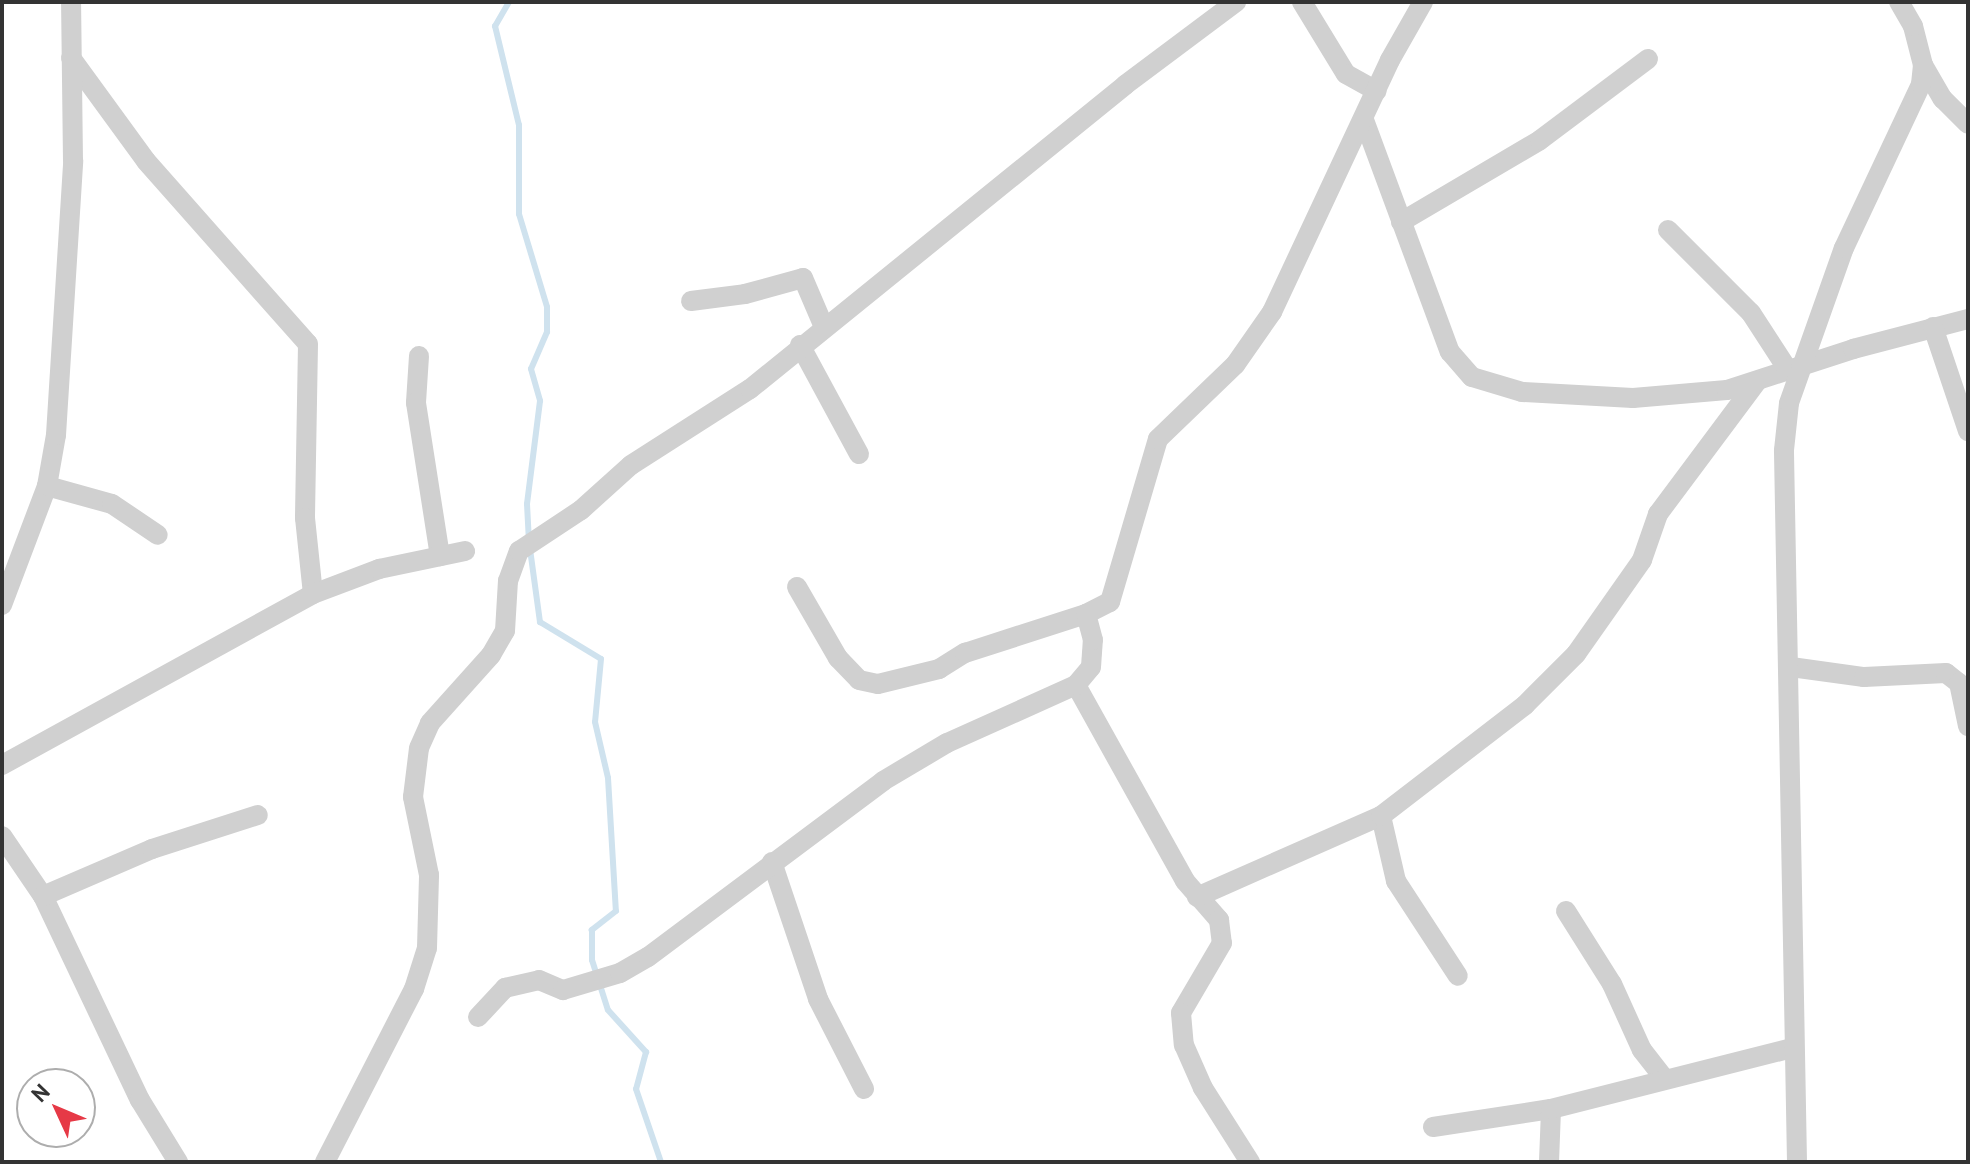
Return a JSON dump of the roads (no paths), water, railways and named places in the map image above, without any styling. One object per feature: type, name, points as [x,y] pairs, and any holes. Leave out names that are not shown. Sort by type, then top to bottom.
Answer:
[{"type":"street","points":[[2,605],[47,486],[56,435],[73,161],[71,2]]},
{"type":"street","points":[[325,1162],[414,989],[427,948],[429,875],[413,797],[419,748],[430,723],[491,655],[505,631],[508,581],[519,551],[538,542],[631,465],[750,389],[800,345],[888,281],[1125,85],[1236,2]]},
{"type":"street","points":[[1302,2],[1346,74],[1377,91]]},
{"type":"street","points":[[797,587],[838,658],[859,680],[878,684],[939,669],[965,653],[1086,614],[1110,602],[1158,439],[1235,365],[1272,312],[1423,2]]},
{"type":"street","points":[[1899,2],[1913,26],[1923,65],[1943,99],[1968,124]]},
{"type":"street","points":[[71,58],[146,161],[308,344],[305,518],[313,594]]},
{"type":"street","points":[[1401,222],[1540,140],[1648,59]]},
{"type":"street","points":[[1797,1162],[1792,1048],[1791,667],[1784,450],[1794,368],[1844,248],[1921,84],[1923,65]]},
{"type":"street","points":[[1364,120],[1450,352],[1472,377],[1522,392],[1633,398],[1727,390],[1968,319]]},
{"type":"street","points":[[1668,230],[1751,313],[1794,368]]},
{"type":"street","points":[[691,301],[745,294],[803,278],[824,327]]},
{"type":"street","points":[[1933,327],[1968,431]]},
{"type":"street","points":[[800,345],[859,454]]},
{"type":"street","points":[[419,356],[421,442],[440,556]]},
{"type":"street","points":[[1197,897],[1381,816],[1525,705],[1576,654],[1642,560],[1658,514],[1757,381]]},
{"type":"street","points":[[47,486],[112,504],[158,535]]},
{"type":"street","points":[[2,765],[313,594],[379,569],[465,551]]},
{"type":"street","points":[[478,1017],[505,988],[539,980],[563,990],[620,973],[921,758],[1076,685],[1091,667],[1093,640],[1086,614]]},
{"type":"street","points":[[1791,667],[1864,677],[1946,673],[1959,683],[1968,726]]},
{"type":"street","points":[[1076,685],[1197,897],[1219,920],[1222,943],[1181,1013],[1184,1045],[1203,1088],[1250,1162]]},
{"type":"street","points":[[43,896],[152,849],[258,815]]},
{"type":"street","points":[[1381,816],[1396,881],[1458,976]]},
{"type":"street","points":[[2,836],[43,896],[140,1100],[178,1162]]},
{"type":"street","points":[[772,862],[818,999],[864,1089]]},
{"type":"street","points":[[1566,911],[1612,984],[1642,1050],[1665,1079]]},
{"type":"street","points":[[1433,1127],[1551,1109],[1792,1048]]},
{"type":"street","points":[[1549,1162],[1551,1109]]},
{"type":"waterway","points":[[509,2],[495,26],[519,125],[519,214],[547,307],[547,332],[531,369],[540,401],[527,504],[529,538]]},
{"type":"waterway","points":[[530,549],[540,622],[601,659],[595,722],[608,778],[616,911],[592,930],[592,960],[608,1010],[646,1052],[636,1089],[661,1162]]}]
